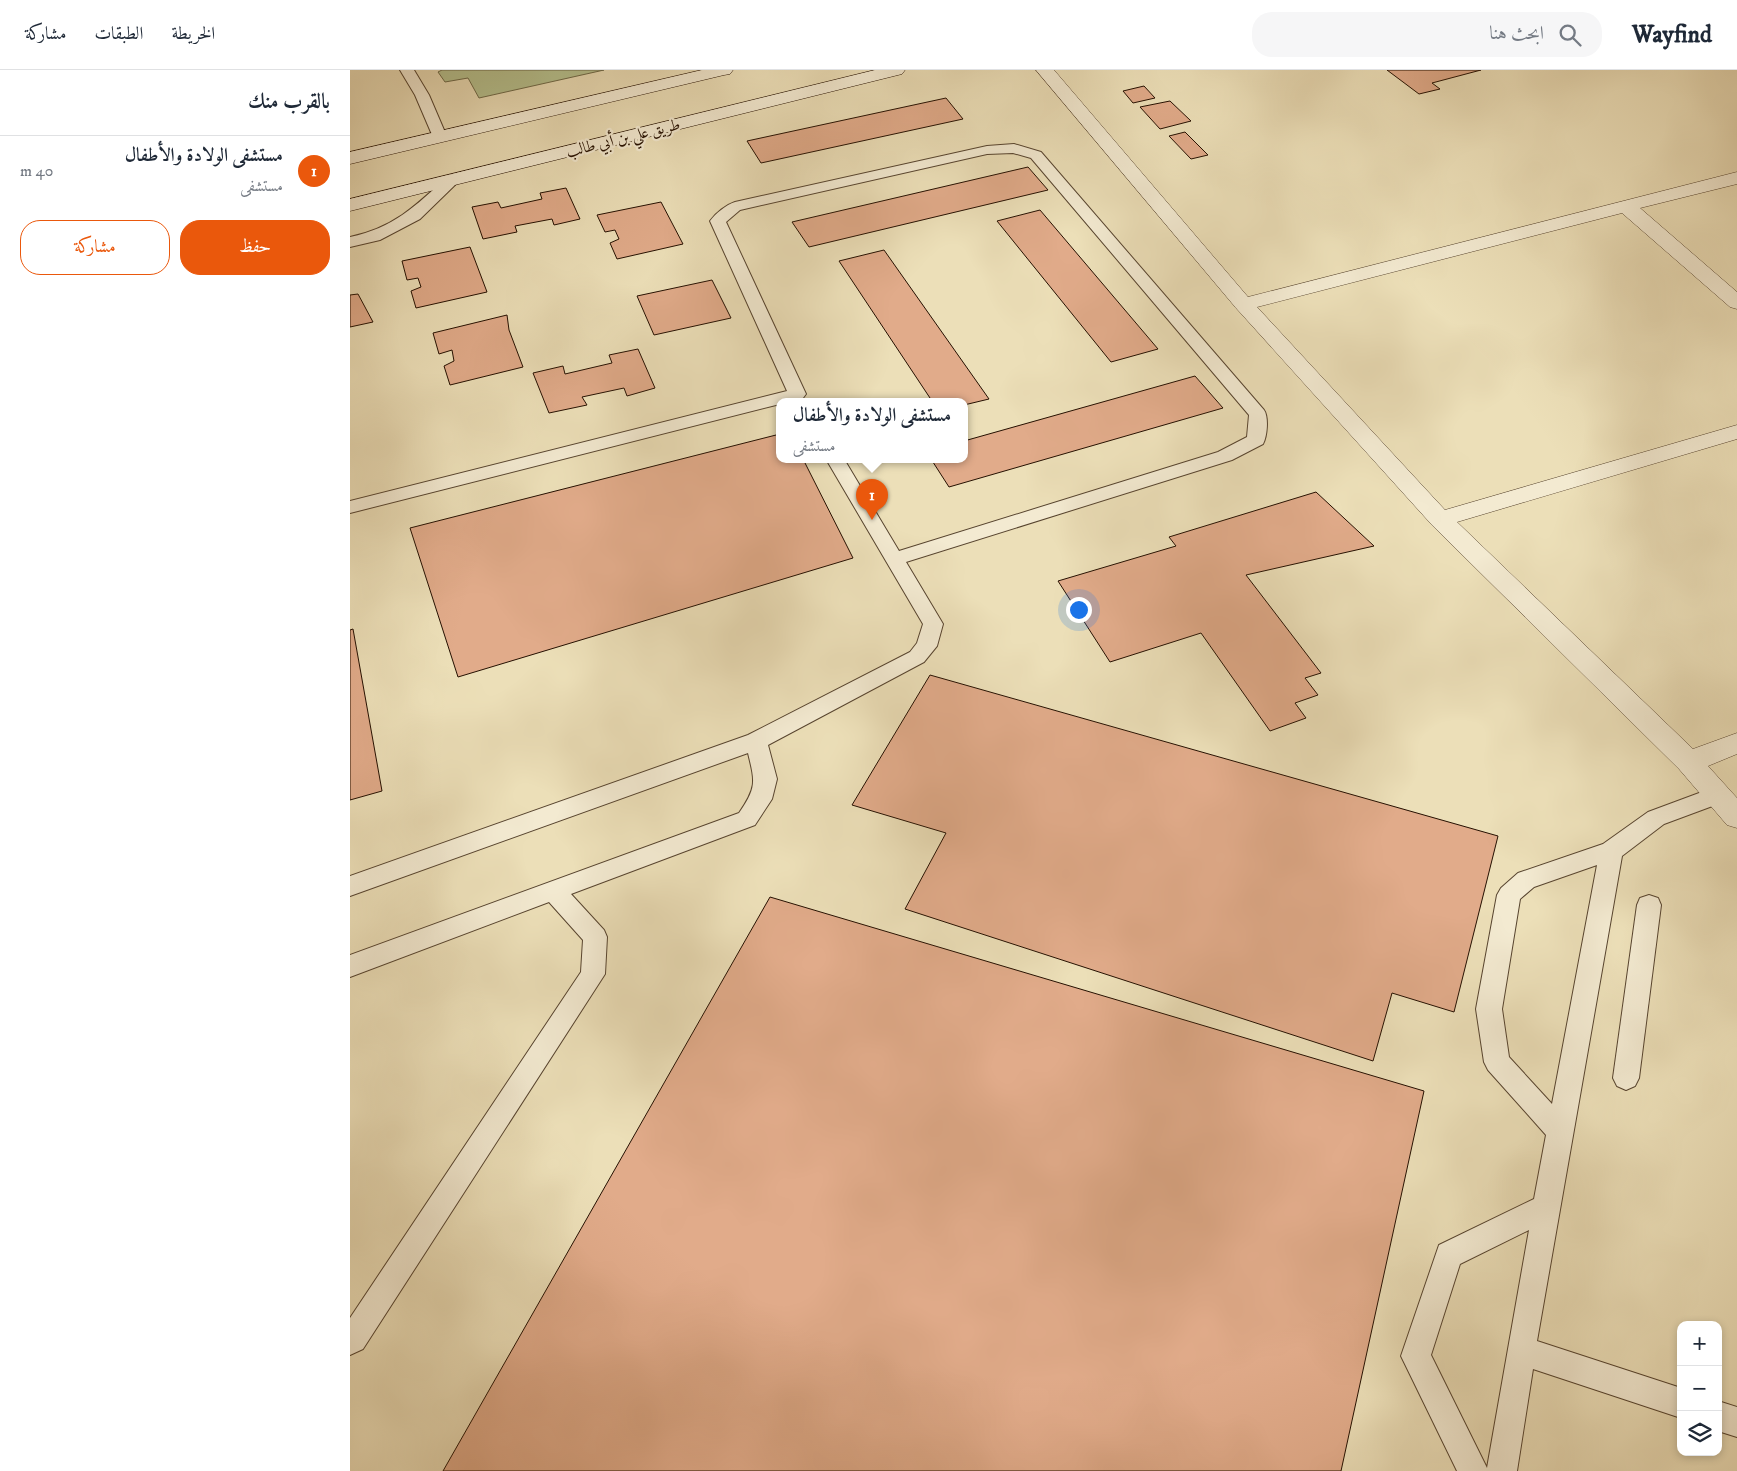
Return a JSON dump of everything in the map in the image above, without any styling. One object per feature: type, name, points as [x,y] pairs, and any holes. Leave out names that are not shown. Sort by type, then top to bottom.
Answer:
[{"type":"street","points":[[350,158],[724,70]]},
{"type":"street","name":"طريق علي بن أبي طالب","points":[[350,205],[896,70]]},
{"type":"street","points":[[1045,70],[1243,304],[1440,519],[1688,762],[1737,817]]},
{"type":"street","points":[[1243,304],[1737,178]]},
{"type":"street","points":[[1627,207],[1737,303]]},
{"type":"street","points":[[1440,519],[1737,432]]},
{"type":"street","points":[[1688,762],[1737,743]]},
{"type":"lane","points":[[407,70],[422,95],[440,137]]},
{"type":"lane","points":[[799,397],[718,221],[735,207],[987,150],[1014,148],[1036,155],[1258,414],[1256,440],[1225,456],[895,560]]},
{"type":"lane","points":[[350,242],[374,237],[414,216],[452,180]]},
{"type":"lane","points":[[350,507],[776,403]]},
{"type":"lane","points":[[350,886],[756,741],[917,657],[927,646],[933,624],[837,463]]},
{"type":"lane","points":[[350,966],[747,819],[761,799],[766,779],[756,741]]},
{"type":"lane","points":[[1560,1131],[1497,1062],[1489,1009],[1509,896],[1526,880],[1611,851],[1656,818],[1718,795]]},
{"type":"lane","points":[[1502,1471],[1546,1207],[1611,851]]},
{"type":"lane","points":[[350,1340],[354,1338],[593,974],[595,937],[553,890]]},
{"type":"lane","points":[[1626,1078],[1649,905]]},
{"type":"lane","points":[[1473,1471],[1416,1356],[1449,1255],[1546,1207]]},
{"type":"lane","points":[[1521,1350],[1677,1402]]},
{"type":"lane","points":[[1722,1417],[1737,1422]]},
{"type":"green space","points":[[442,70],[604,70],[479,98],[468,78],[445,82],[438,72]]},
{"type":"building","points":[[1387,70],[1481,70],[1432,83],[1440,89],[1419,94]]},
{"type":"building","points":[[1144,86],[1155,98],[1133,103],[1123,91]]},
{"type":"building","points":[[946,98],[963,119],[761,163],[747,141]]},
{"type":"building","points":[[1170,101],[1191,121],[1160,129],[1140,107]]},
{"type":"building","points":[[1185,132],[1208,155],[1191,159],[1169,136]]},
{"type":"building","points":[[1028,167],[1048,190],[809,247],[792,222]]},
{"type":"building","points":[[566,188],[580,219],[554,225],[552,219],[515,226],[517,232],[483,239],[472,207],[498,202],[501,208],[542,199],[540,193]]},
{"type":"building","points":[[661,202],[683,244],[617,259],[610,243],[619,239],[615,230],[605,232],[597,215]]},
{"type":"building","points":[[1040,210],[1158,349],[1111,362],[997,221]]},
{"type":"building","points":[[470,247],[487,292],[416,308],[411,291],[421,287],[418,278],[407,280],[402,261]]},
{"type":"building","points":[[884,250],[989,399],[968,404],[968,398],[930,398],[839,261]]},
{"type":"building","points":[[712,280],[731,318],[654,335],[637,296]]},
{"type":"building","points":[[358,294],[373,322],[350,327],[350,295]]},
{"type":"building","points":[[507,315],[509,330],[523,367],[450,385],[444,366],[454,361],[452,350],[439,354],[433,333]]},
{"type":"building","points":[[638,349],[655,388],[627,396],[624,388],[582,397],[587,405],[549,413],[533,373],[563,366],[565,374],[612,363],[609,355]]},
{"type":"building","points":[[1195,376],[1223,408],[949,487],[934,463],[968,463],[968,440]]},
{"type":"building","points":[[776,435],[776,463],[805,463],[853,558],[458,677],[410,528]]},
{"type":"building","points":[[1316,492],[1374,546],[1246,575],[1321,673],[1305,678],[1318,695],[1295,703],[1306,718],[1270,731],[1201,633],[1110,662],[1058,581],[1176,546],[1169,537]]},
{"type":"building","points":[[353,629],[382,791],[350,800],[350,630]]},
{"type":"building","points":[[930,675],[1498,836],[1454,1012],[1392,993],[1373,1061],[905,909],[946,833],[852,805]]},
{"type":"building","points":[[770,897],[1424,1091],[1341,1471],[443,1471]]},
{"type":"place","name":"مستشفى الولادة والأطفال","points":[[872,520]]}]
